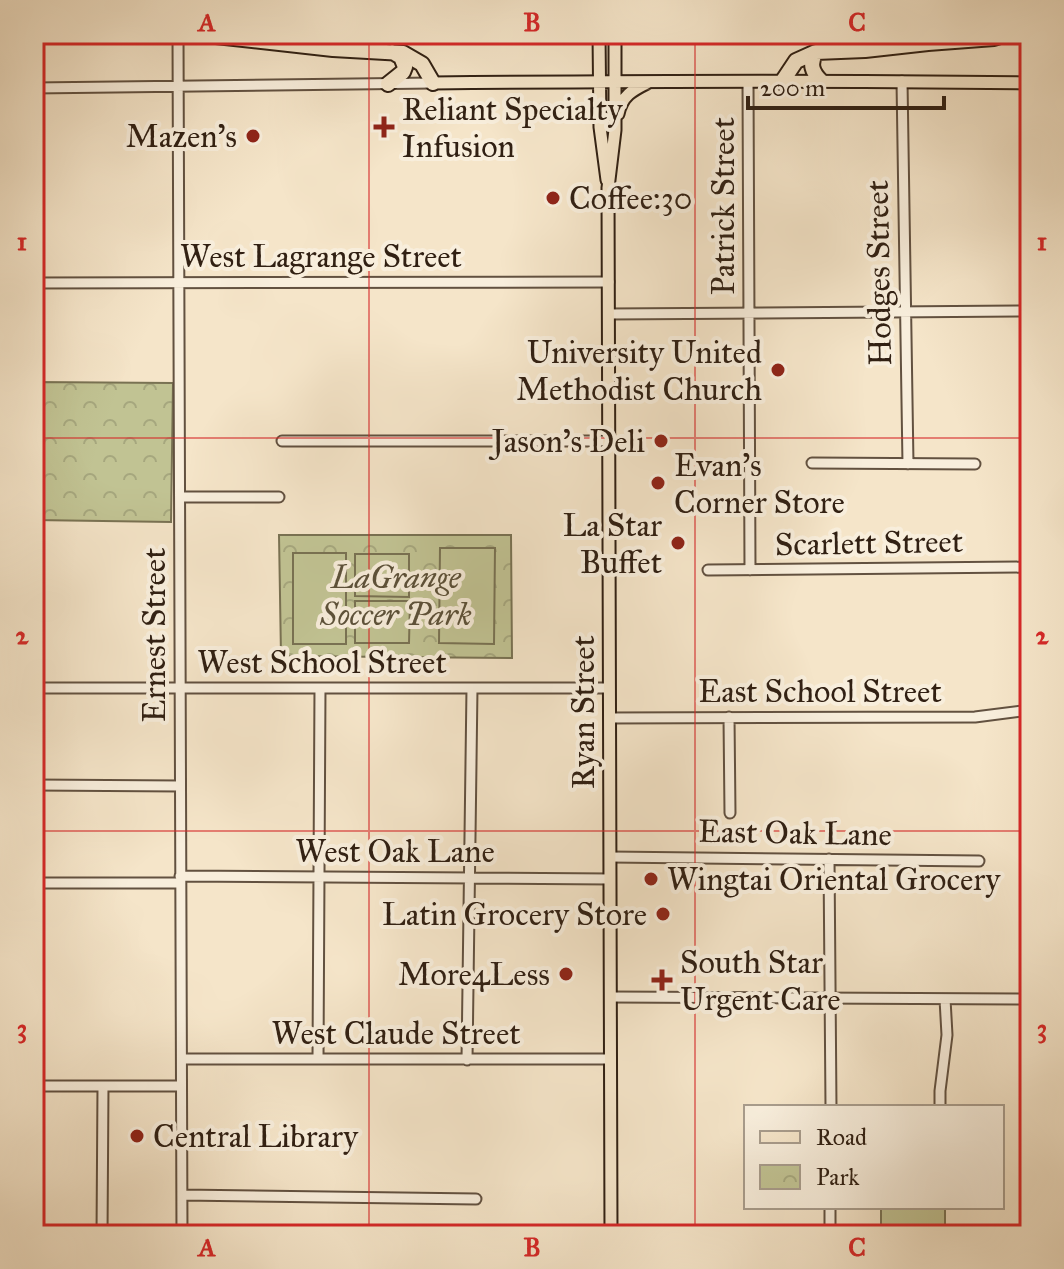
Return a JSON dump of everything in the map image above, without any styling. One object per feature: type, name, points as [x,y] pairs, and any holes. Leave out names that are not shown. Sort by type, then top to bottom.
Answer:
[{"type":"highway","points":[[34,35],[274,34]]},
{"type":"highway","points":[[782,82],[796,61],[816,52],[994,38],[1007,34]]},
{"type":"highway","points":[[216,36],[403,53],[422,64],[433,83]]},
{"type":"highway","points":[[388,84],[405,67],[401,57],[391,52]]},
{"type":"highway","points":[[816,52],[812,68],[821,81]]},
{"type":"main road","name":"Ryan Street","points":[[599,34],[600,127],[608,188]]},
{"type":"main road","name":"Ryan Street","points":[[611,1235],[608,188],[615,130],[615,34]]},
{"type":"main road","points":[[615,130],[624,98],[652,81]]},
{"type":"main road","points":[[433,83],[1030,83]]},
{"type":"street","name":"Ernest Street","points":[[178,34],[182,1235]]},
{"type":"street","name":"Patrick Street","points":[[748,81],[750,570]]},
{"type":"street","name":"Hodges Street","points":[[902,81],[908,464]]},
{"type":"street","points":[[34,88],[433,83]]},
{"type":"street","name":"West Lagrange Street","points":[[34,283],[609,282]]},
{"type":"street","points":[[609,314],[1030,311]]},
{"type":"street","points":[[282,441],[609,441]]},
{"type":"street","points":[[812,463],[975,464]]},
{"type":"street","points":[[180,497],[279,497]]},
{"type":"street","name":"Scarlett Street","points":[[708,570],[1030,567]]},
{"type":"street","name":"West School Street","points":[[34,688],[609,688]]},
{"type":"street","points":[[318,1059],[320,688]]},
{"type":"street","points":[[467,1060],[472,688]]},
{"type":"street","name":"East School Street","points":[[609,718],[975,717],[1030,710]]},
{"type":"street","points":[[729,717],[730,813]]},
{"type":"street","points":[[975,717],[1030,718]]},
{"type":"street","points":[[34,785],[180,786]]},
{"type":"street","name":"East Oak Lane","points":[[610,857],[979,861]]},
{"type":"street","points":[[829,859],[831,1105]]},
{"type":"street","name":"West Oak Lane","points":[[34,883],[319,877],[610,879]]},
{"type":"street","points":[[610,997],[1030,999]]},
{"type":"street","points":[[940,1105],[947,1035],[945,999]]},
{"type":"street","name":"West Claude Street","points":[[182,1059],[610,1059]]},
{"type":"street","points":[[34,1086],[181,1086]]},
{"type":"street","points":[[34,1235],[102,1235],[103,1086]]},
{"type":"street","points":[[182,1195],[476,1199]]},
{"type":"street","points":[[830,1209],[830,1235]]},
{"type":"green space","points":[[34,382],[173,383],[171,522],[34,520]]},
{"type":"green space","name":"LaGrange Soccer Park","points":[[279,535],[511,535],[512,658],[281,656]]},
{"type":"green space","points":[[440,548],[495,548],[494,644],[439,643]]},
{"type":"green space","points":[[293,553],[346,553],[346,644],[293,644]]},
{"type":"green space","points":[[355,554],[409,554],[409,597],[355,596]]},
{"type":"green space","points":[[355,601],[410,601],[409,643],[355,643]]},
{"type":"green space","points":[[881,1209],[945,1209],[945,1235],[881,1235]]},
{"type":"place","name":"Reliant Specialty Infusion","points":[[384,127]]},
{"type":"place","name":"Mazen's","points":[[253,136]]},
{"type":"place","name":"Coffee:30","points":[[553,198]]},
{"type":"place","name":"University United Methodist Church","points":[[778,370]]},
{"type":"place","name":"Jason's Deli","points":[[661,441]]},
{"type":"place","name":"Evan's Corner Store","points":[[658,483]]},
{"type":"place","name":"La Star Buffet","points":[[678,543]]},
{"type":"place","name":"Wingtai Oriental Grocery","points":[[651,879]]},
{"type":"place","name":"Latin Grocery Store","points":[[663,914]]},
{"type":"place","name":"More4Less","points":[[566,974]]},
{"type":"place","name":"South Star Urgent Care","points":[[662,980]]},
{"type":"place","name":"Central Library","points":[[137,1136]]}]
